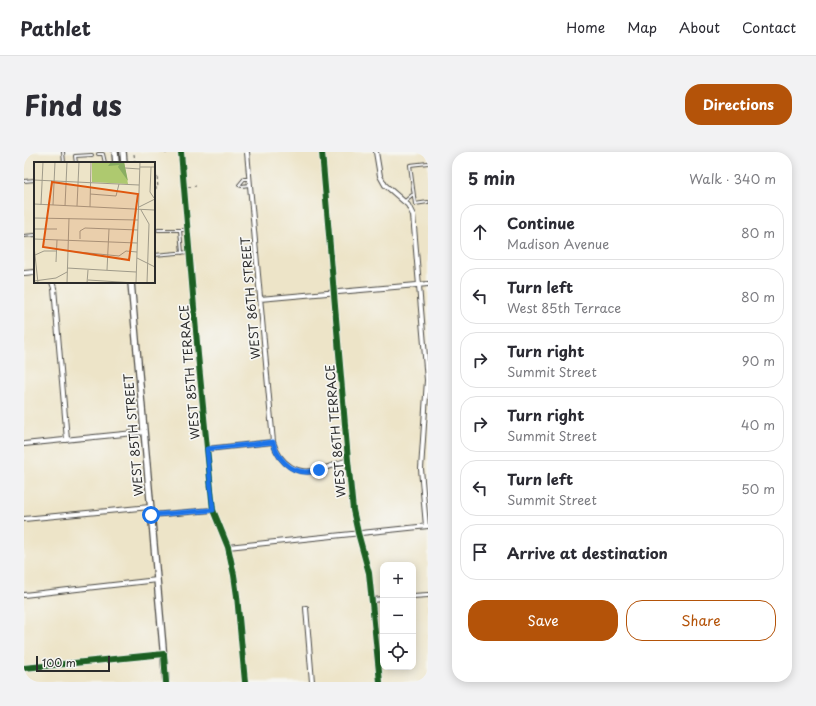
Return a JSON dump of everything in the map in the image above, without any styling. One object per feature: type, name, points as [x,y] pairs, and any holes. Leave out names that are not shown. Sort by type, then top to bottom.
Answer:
[{"type":"main road","points":[[115,152],[116,162]]},
{"type":"main road","points":[[123,152],[124,162]]},
{"type":"main road","name":"WEST 85TH STREET","points":[[131,283],[166,682]]},
{"type":"street","name":"WEST 85TH TERRACE","points":[[181,152],[213,510],[228,547],[237,596],[244,682]]},
{"type":"street","name":"WEST 86TH STREET","points":[[247,152],[273,442]]},
{"type":"street","name":"WEST 86TH TERRACE","points":[[322,152],[353,510],[370,573],[380,682]]},
{"type":"street","points":[[228,547],[427,526],[421,469],[427,380],[413,215],[408,205],[385,185],[380,176],[376,152]]},
{"type":"street","points":[[24,273],[34,272]]},
{"type":"street","points":[[52,283],[67,440]]},
{"type":"street","points":[[260,299],[420,286],[428,284]]},
{"type":"street","points":[[24,444],[144,432]]},
{"type":"street","points":[[207,449],[273,442],[280,458],[286,465],[296,470],[306,472],[319,470],[348,460]]},
{"type":"street","points":[[24,520],[150,507]]},
{"type":"street","points":[[151,515],[213,510]]},
{"type":"street","points":[[24,595],[157,580]]},
{"type":"street","points":[[416,596],[428,595]]},
{"type":"street","points":[[373,600],[380,599]]},
{"type":"street","points":[[306,608],[312,682]]},
{"type":"street","points":[[24,668],[164,654]]},
{"type":"lane","points":[[63,152],[64,162]]},
{"type":"lane","points":[[75,152],[76,162]]},
{"type":"lane","points":[[98,154],[103,154],[105,162]]},
{"type":"lane","points":[[75,156],[92,155]]},
{"type":"lane","points":[[428,163],[410,165],[415,204],[428,202]]},
{"type":"lane","points":[[250,178],[244,179],[239,185],[250,185]]},
{"type":"lane","points":[[24,181],[34,180]]},
{"type":"lane","points":[[404,202],[413,195]]},
{"type":"lane","points":[[158,230],[188,230]]},
{"type":"lane","points":[[180,230],[182,253]]},
{"type":"lane","points":[[24,236],[34,235]]},
{"type":"lane","points":[[155,255],[190,252]]},
{"type":"path","points":[[135,162],[134,154],[136,152]]},
{"type":"path","points":[[155,169],[158,188],[155,188]]},
{"type":"path","points":[[187,187],[196,186]]},
{"type":"cycle path","points":[[181,152],[213,510],[228,547],[234,575],[245,682]]},
{"type":"cycle path","points":[[322,152],[353,510],[369,573],[380,682]]},
{"type":"cycle path","points":[[24,668],[164,654],[166,682]]},
{"type":"route","points":[[151,515],[213,510],[207,449],[273,442],[280,458],[286,465],[296,470],[306,472],[319,470]]}]
